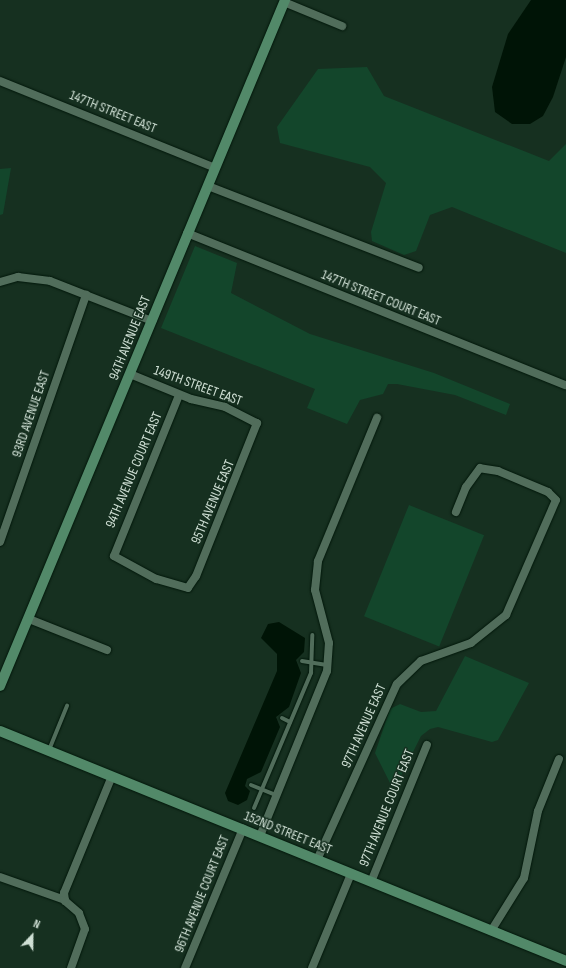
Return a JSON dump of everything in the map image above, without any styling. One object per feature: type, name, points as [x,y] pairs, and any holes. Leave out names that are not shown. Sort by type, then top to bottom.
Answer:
[{"type":"main road","name":"94TH AVENUE EAST","points":[[0,686],[284,1]]},
{"type":"main road","name":"152ND STREET EAST","points":[[0,731],[566,961]]},
{"type":"street","points":[[284,1],[342,26]]},
{"type":"street","name":"147TH STREET EAST","points":[[0,80],[215,168]]},
{"type":"street","points":[[208,186],[420,268]]},
{"type":"street","name":"147TH STREET COURT EAST","points":[[187,234],[566,385]]},
{"type":"street","points":[[0,282],[18,277],[50,281],[152,321]]},
{"type":"street","name":"93RD AVENUE EAST","points":[[0,542],[86,295]]},
{"type":"street","name":"149TH STREET EAST","points":[[130,374],[179,395],[225,407],[257,423]]},
{"type":"street","name":"94TH AVENUE COURT EAST","points":[[179,395],[114,556],[156,579],[188,588]]},
{"type":"street","points":[[260,836],[328,665],[328,643],[316,599],[318,561],[377,418]]},
{"type":"street","name":"95TH AVENUE EAST","points":[[188,588],[196,576],[257,423]]},
{"type":"street","name":"97TH AVENUE EAST","points":[[317,860],[397,684],[421,661],[471,643],[506,615],[556,500],[548,492],[498,471],[480,468],[466,487],[456,512]]},
{"type":"street","points":[[29,619],[107,650]]},
{"type":"street","name":"97TH AVENUE COURT EAST","points":[[371,882],[427,745]]},
{"type":"street","points":[[491,931],[522,883],[533,848],[537,815],[559,759]]},
{"type":"street","points":[[64,900],[64,892],[112,776]]},
{"type":"street","name":"96TH AVENUE COURT EAST","points":[[185,968],[242,830]]},
{"type":"street","points":[[312,968],[351,874]]},
{"type":"street","points":[[0,877],[64,900],[79,913],[85,929],[71,968]]},
{"type":"lane","points":[[254,808],[313,662],[312,635]]},
{"type":"lane","points":[[302,661],[328,665]]},
{"type":"lane","points":[[49,751],[67,706]]},
{"type":"lane","points":[[282,718],[290,722]]},
{"type":"lane","points":[[251,785],[276,796]]},
{"type":"green space","points":[[367,67],[384,96],[549,161],[566,144],[566,253],[452,207],[430,215],[416,251],[404,255],[372,241],[371,232],[386,183],[370,167],[280,143],[277,127],[318,69]]},
{"type":"green space","points":[[11,168],[3,214],[0,215],[0,169]]},
{"type":"green space","points":[[195,246],[237,263],[231,293],[310,334],[434,373],[510,404],[506,415],[455,395],[397,384],[388,384],[383,394],[360,400],[347,424],[307,408],[315,389],[161,328]]},
{"type":"green space","points":[[409,505],[484,535],[439,647],[364,616]]},
{"type":"green space","points":[[465,656],[529,683],[498,740],[492,742],[438,727],[430,729],[421,736],[399,780],[390,783],[375,753],[390,709],[400,704],[421,712],[436,711]]},
{"type":"shaded area","points":[[531,0],[566,0],[566,57],[553,97],[543,116],[530,124],[512,124],[495,112],[492,87],[508,34]]},
{"type":"shaded area","points":[[279,622],[305,638],[304,652],[296,660],[301,673],[289,707],[276,717],[280,727],[261,772],[247,779],[245,786],[250,791],[247,800],[238,805],[228,801],[225,793],[277,671],[277,654],[261,638],[268,624]]}]
